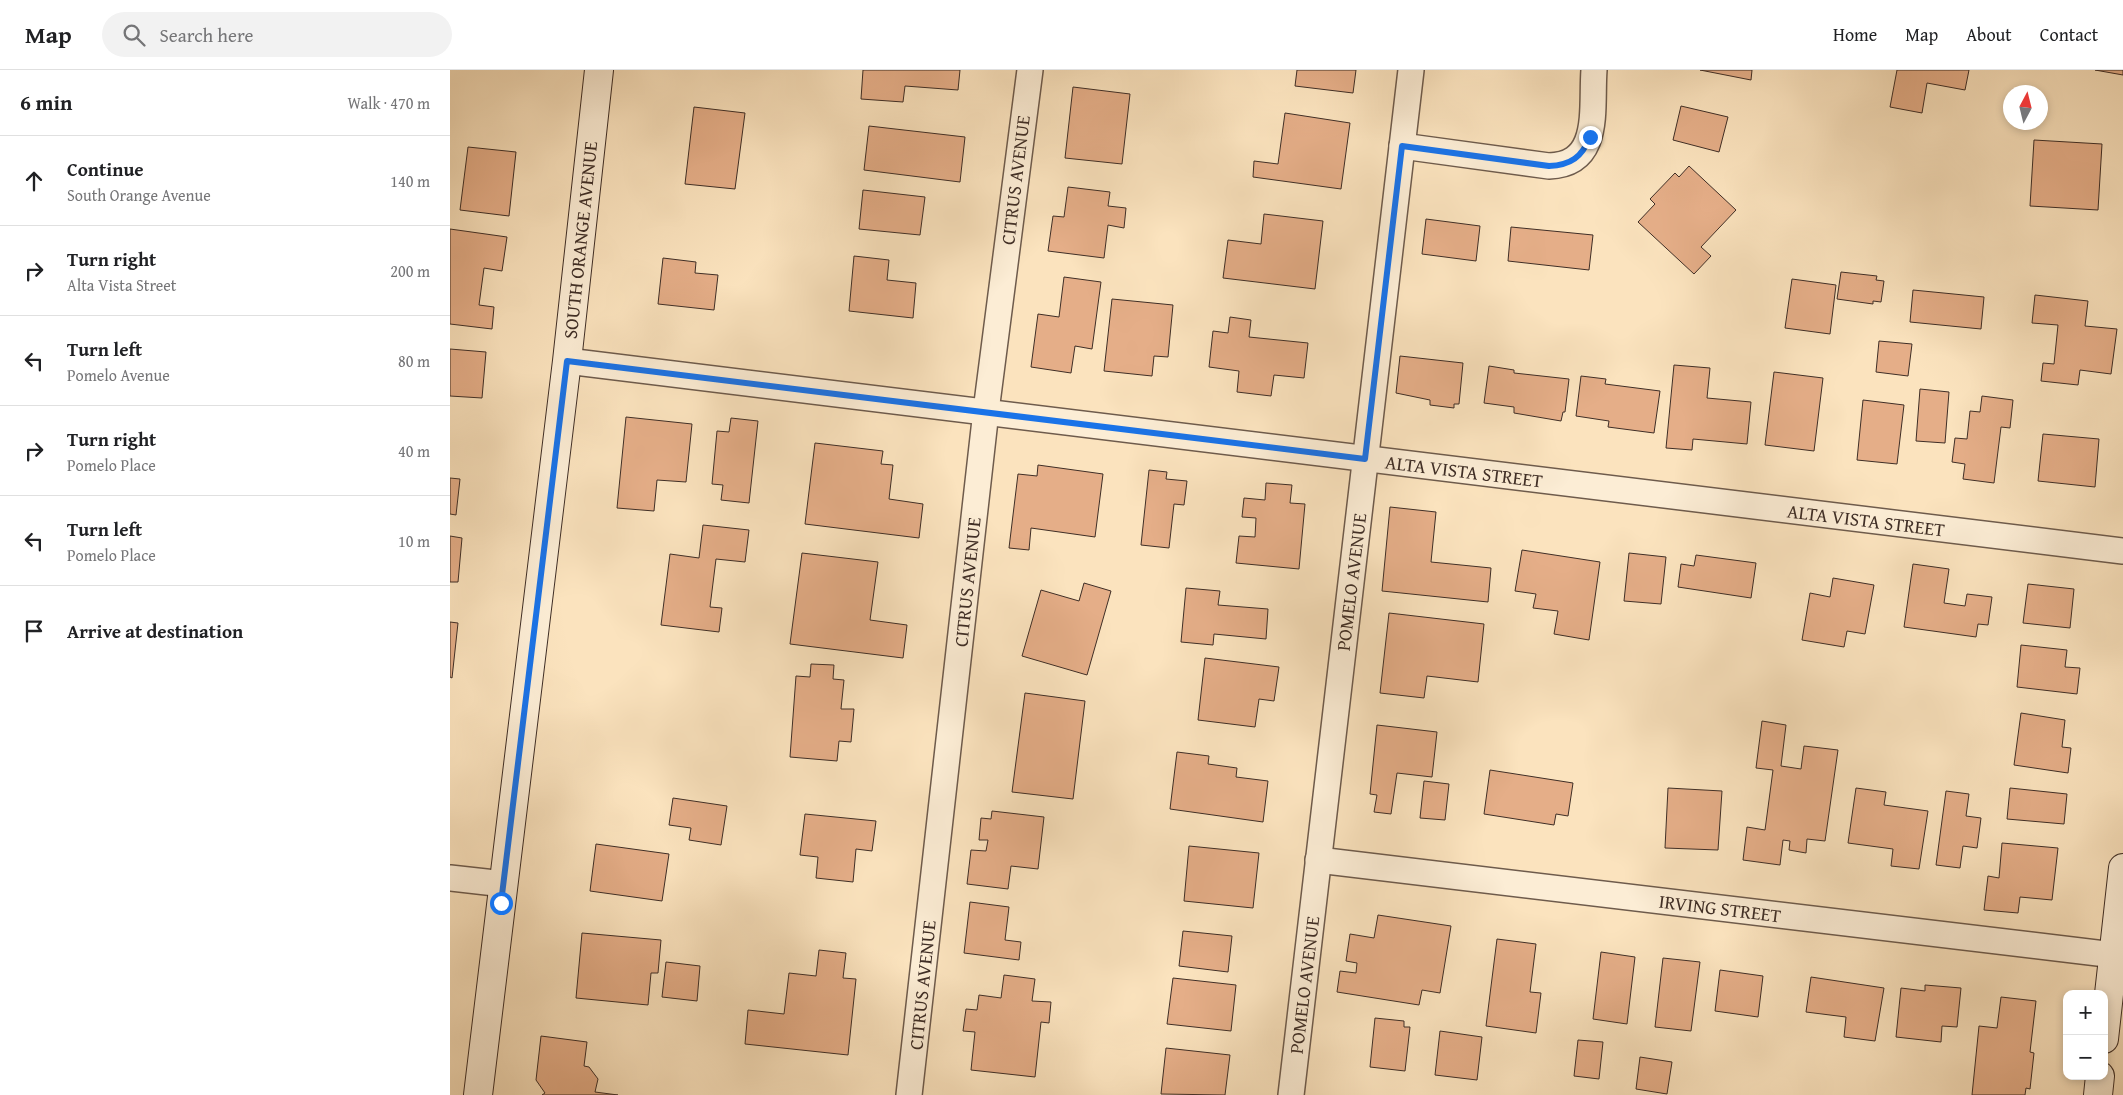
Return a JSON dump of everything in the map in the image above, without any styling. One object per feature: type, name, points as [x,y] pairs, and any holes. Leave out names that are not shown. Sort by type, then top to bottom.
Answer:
[{"type":"street","name":"SOUTH ORANGE AVENUE","points":[[478,1095],[567,361],[599,70]]},
{"type":"street","name":"CITRUS AVENUE","points":[[910,1095],[986,411],[1030,70]]},
{"type":"street","name":"POMELO AVENUE","points":[[1291,1095],[1411,70]]},
{"type":"street","points":[[1402,146],[1549,166],[1563,166],[1576,160],[1585,150],[1590,137],[1594,70]]},
{"type":"street","name":"ALTA VISTA STREET","points":[[567,361],[2123,551]]},
{"type":"street","name":"IRVING STREET","points":[[1318,860],[2118,955]]},
{"type":"street","points":[[2105,1035],[2118,955],[2123,868]]},
{"type":"street","points":[[450,878],[504,884]]},
{"type":"street","points":[[2098,1095],[2100,1080]]},
{"type":"building","points":[[863,70],[960,70],[958,90],[905,86],[903,102],[861,99]]},
{"type":"building","points":[[1297,70],[1356,70],[1353,93],[1295,86]]},
{"type":"building","points":[[1700,70],[1752,70],[1751,80]]},
{"type":"building","points":[[1897,70],[1969,70],[1965,90],[1927,83],[1922,113],[1890,107]]},
{"type":"building","points":[[2095,70],[2123,70],[2123,75]]},
{"type":"building","points":[[1073,87],[1130,94],[1122,164],[1065,158]]},
{"type":"building","points":[[1681,106],[1728,117],[1719,152],[1673,140]]},
{"type":"building","points":[[694,107],[745,113],[735,189],[685,184]]},
{"type":"building","points":[[1285,113],[1350,123],[1341,189],[1253,177],[1254,161],[1278,164]]},
{"type":"building","points":[[869,126],[965,137],[960,182],[864,170]]},
{"type":"building","points":[[2034,140],[2102,144],[2098,210],[2030,206]]},
{"type":"building","points":[[468,147],[516,152],[509,216],[460,210]]},
{"type":"building","points":[[1689,166],[1736,210],[1701,247],[1711,256],[1694,274],[1638,222],[1655,204],[1650,199],[1675,173],[1679,177]]},
{"type":"building","points":[[1068,187],[1110,192],[1108,206],[1126,208],[1124,228],[1108,225],[1104,258],[1048,251],[1053,216],[1064,217]]},
{"type":"building","points":[[863,190],[925,197],[920,235],[859,229]]},
{"type":"building","points":[[1264,214],[1323,221],[1315,289],[1223,278],[1228,240],[1261,244]]},
{"type":"building","points":[[1426,219],[1480,226],[1476,261],[1422,254]]},
{"type":"building","points":[[1511,227],[1593,235],[1589,270],[1508,261]]},
{"type":"building","points":[[450,229],[507,237],[502,271],[484,268],[479,305],[494,307],[492,329],[450,324]]},
{"type":"building","points":[[854,256],[889,260],[887,280],[916,283],[913,318],[849,311]]},
{"type":"building","points":[[663,258],[696,262],[695,273],[718,275],[714,310],[658,304]]},
{"type":"building","points":[[1841,272],[1877,276],[1876,280],[1884,281],[1881,302],[1873,301],[1873,304],[1837,299]]},
{"type":"building","points":[[1064,277],[1101,282],[1092,349],[1075,346],[1071,373],[1031,367],[1038,314],[1059,317]]},
{"type":"building","points":[[1792,279],[1836,285],[1830,334],[1785,328]]},
{"type":"building","points":[[1913,290],[1984,297],[1981,329],[1910,322]]},
{"type":"building","points":[[2035,295],[2088,301],[2085,326],[2117,329],[2111,374],[2080,370],[2078,385],[2041,381],[2043,363],[2054,364],[2058,325],[2032,323]]},
{"type":"building","points":[[1112,299],[1173,305],[1168,357],[1154,356],[1152,376],[1104,371]]},
{"type":"building","points":[[1230,317],[1251,320],[1249,337],[1308,343],[1304,378],[1274,375],[1271,396],[1237,392],[1239,371],[1209,367],[1213,331],[1228,333]]},
{"type":"building","points":[[1879,341],[1912,344],[1908,376],[1876,372]]},
{"type":"building","points":[[450,349],[486,352],[482,398],[450,396]]},
{"type":"building","points":[[1400,356],[1463,363],[1459,404],[1454,404],[1454,408],[1430,405],[1430,400],[1396,393]]},
{"type":"building","points":[[1674,365],[1710,368],[1707,398],[1751,402],[1747,444],[1693,439],[1692,450],[1666,448]]},
{"type":"building","points":[[1489,366],[1514,370],[1514,373],[1569,379],[1565,412],[1563,412],[1561,421],[1514,413],[1514,407],[1484,403]]},
{"type":"building","points":[[1774,372],[1823,378],[1814,451],[1765,445]]},
{"type":"building","points":[[1581,376],[1606,379],[1605,384],[1660,391],[1654,433],[1608,427],[1609,421],[1576,416]]},
{"type":"building","points":[[1920,389],[1949,392],[1945,443],[1916,441]]},
{"type":"building","points":[[1982,396],[2013,400],[2010,428],[2001,427],[1994,483],[1963,479],[1965,464],[1952,462],[1955,438],[1967,439],[1970,411],[1980,412]]},
{"type":"building","points":[[1863,400],[1904,405],[1897,464],[1857,460]]},
{"type":"building","points":[[626,417],[692,424],[686,482],[657,480],[654,511],[617,508]]},
{"type":"building","points":[[731,418],[758,421],[749,503],[721,500],[723,485],[712,484],[717,431],[729,432]]},
{"type":"building","points":[[2043,434],[2099,439],[2095,487],[2038,481]]},
{"type":"building","points":[[815,443],[883,451],[881,464],[893,465],[889,499],[923,504],[919,538],[805,524]]},
{"type":"building","points":[[1038,465],[1103,474],[1095,537],[1031,528],[1029,550],[1009,548],[1018,474],[1037,476]]},
{"type":"building","points":[[1149,470],[1167,472],[1166,479],[1187,481],[1184,505],[1174,504],[1169,548],[1141,545]]},
{"type":"building","points":[[450,478],[460,479],[456,515],[450,514]]},
{"type":"building","points":[[1266,483],[1292,485],[1290,503],[1305,504],[1299,569],[1236,563],[1239,536],[1255,537],[1256,518],[1242,517],[1244,498],[1265,500]]},
{"type":"building","points":[[1390,507],[1436,512],[1431,562],[1491,568],[1488,602],[1382,591]]},
{"type":"building","points":[[703,525],[749,530],[745,562],[716,559],[710,607],[722,608],[719,632],[661,625],[670,554],[699,558]]},
{"type":"building","points":[[450,536],[462,538],[458,582],[450,582]]},
{"type":"building","points":[[1522,550],[1600,562],[1589,640],[1554,634],[1558,611],[1533,608],[1536,594],[1515,591]]},
{"type":"building","points":[[802,553],[878,562],[870,620],[907,625],[903,658],[790,644]]},
{"type":"building","points":[[1629,553],[1666,557],[1661,604],[1624,601]]},
{"type":"building","points":[[1696,555],[1756,563],[1751,598],[1678,587],[1681,564],[1694,566]]},
{"type":"building","points":[[1913,564],[1949,569],[1944,603],[1965,606],[1967,594],[1992,597],[1988,625],[1978,624],[1976,637],[1904,627]]},
{"type":"building","points":[[1833,578],[1874,585],[1865,634],[1847,631],[1844,647],[1802,640],[1810,593],[1830,597]]},
{"type":"building","points":[[1084,583],[1111,591],[1087,675],[1022,656],[1041,590],[1079,601]]},
{"type":"building","points":[[2028,584],[2074,589],[2070,628],[2023,623]]},
{"type":"building","points":[[1186,588],[1220,591],[1218,605],[1268,609],[1266,639],[1214,634],[1213,645],[1181,642]]},
{"type":"building","points":[[1389,613],[1484,624],[1478,682],[1427,676],[1424,698],[1380,693]]},
{"type":"building","points":[[450,622],[458,623],[452,678],[450,677]]},
{"type":"building","points":[[2021,645],[2067,650],[2065,667],[2080,668],[2077,694],[2017,687]]},
{"type":"building","points":[[1205,658],[1279,667],[1274,701],[1259,699],[1255,727],[1198,720]]},
{"type":"building","points":[[811,664],[834,665],[833,679],[844,680],[841,709],[854,709],[851,742],[839,741],[837,761],[790,757],[796,676],[810,677]]},
{"type":"building","points":[[1025,693],[1085,701],[1073,799],[1012,792]]},
{"type":"building","points":[[2021,713],[2065,720],[2062,747],[2071,748],[2068,773],[2014,765]]},
{"type":"building","points":[[1762,721],[1786,725],[1781,766],[1801,769],[1804,746],[1838,750],[1825,841],[1807,839],[1806,853],[1789,850],[1790,841],[1783,840],[1780,865],[1743,860],[1747,827],[1765,830],[1773,770],[1756,768]]},
{"type":"building","points":[[1377,725],[1437,732],[1432,777],[1397,773],[1391,814],[1374,812],[1377,795],[1370,794]]},
{"type":"building","points":[[1177,752],[1209,756],[1208,764],[1237,768],[1236,777],[1268,781],[1263,822],[1170,809]]},
{"type":"building","points":[[1490,770],[1573,783],[1568,816],[1556,814],[1554,825],[1484,814]]},
{"type":"building","points":[[1424,781],[1449,784],[1445,820],[1420,818]]},
{"type":"building","points":[[1668,788],[1722,791],[1718,850],[1665,848]]},
{"type":"building","points":[[1856,788],[1886,792],[1884,805],[1928,811],[1919,869],[1891,866],[1893,849],[1848,843]]},
{"type":"building","points":[[2010,788],[2067,794],[2064,824],[2007,819]]},
{"type":"building","points":[[1946,791],[1969,794],[1966,816],[1981,818],[1977,848],[1963,846],[1960,868],[1936,865]]},
{"type":"building","points":[[673,798],[727,806],[721,845],[689,840],[691,828],[669,825]]},
{"type":"building","points":[[992,811],[1044,817],[1038,869],[1011,866],[1008,889],[967,884],[971,850],[986,851],[988,840],[979,840],[981,818],[991,819]]},
{"type":"building","points":[[805,814],[876,821],[872,851],[856,849],[853,882],[816,878],[818,857],[800,855]]},
{"type":"building","points":[[2002,843],[2058,848],[2052,900],[2020,897],[2018,913],[1984,910],[1988,876],[1999,878]]},
{"type":"building","points":[[596,844],[669,854],[662,901],[590,891]]},
{"type":"building","points":[[1189,846],[1259,853],[1253,908],[1184,901]]},
{"type":"building","points":[[970,902],[1009,907],[1005,940],[1021,942],[1019,960],[964,953]]},
{"type":"building","points":[[1378,915],[1451,926],[1440,993],[1422,990],[1419,1005],[1337,992],[1340,971],[1356,973],[1357,963],[1346,961],[1350,934],[1374,938]]},
{"type":"building","points":[[1183,931],[1232,936],[1228,972],[1179,966]]},
{"type":"building","points":[[582,933],[661,940],[658,973],[651,973],[648,1005],[576,998]]},
{"type":"building","points":[[1497,939],[1536,944],[1530,992],[1541,993],[1536,1033],[1486,1026]]},
{"type":"building","points":[[819,950],[846,953],[843,978],[856,979],[848,1055],[745,1044],[748,1010],[784,1014],[789,973],[816,976]]},
{"type":"building","points":[[1601,952],[1635,957],[1627,1024],[1593,1019]]},
{"type":"building","points":[[1663,958],[1700,962],[1691,1031],[1655,1027]]},
{"type":"building","points":[[666,962],[700,966],[697,1001],[662,997]]},
{"type":"building","points":[[1720,970],[1763,976],[1758,1017],[1715,1011]]},
{"type":"building","points":[[1004,975],[1035,979],[1032,1001],[1051,1002],[1049,1023],[1041,1022],[1035,1077],[971,1070],[975,1032],[963,1031],[966,1009],[977,1010],[979,995],[1001,998]]},
{"type":"building","points":[[1811,977],[1884,988],[1875,1041],[1844,1037],[1846,1017],[1806,1012]]},
{"type":"building","points":[[1173,978],[1236,985],[1231,1031],[1167,1024]]},
{"type":"building","points":[[1925,985],[1961,988],[1957,1027],[1942,1026],[1941,1042],[1896,1037],[1901,988],[1925,991]]},
{"type":"building","points":[[2001,997],[2036,1001],[2030,1052],[2034,1053],[2030,1089],[2026,1088],[2025,1095],[1972,1095],[1979,1026],[1997,1028]]},
{"type":"building","points":[[1375,1018],[1404,1021],[1404,1027],[1410,1027],[1405,1071],[1370,1067]]},
{"type":"building","points":[[1440,1031],[1482,1037],[1477,1080],[1435,1075]]},
{"type":"building","points":[[541,1036],[587,1042],[584,1066],[589,1067],[598,1079],[595,1092],[618,1095],[542,1095],[545,1093],[536,1080]]},
{"type":"building","points":[[1578,1040],[1603,1042],[1599,1079],[1574,1076]]},
{"type":"building","points":[[1166,1048],[1230,1055],[1225,1095],[1161,1094]]},
{"type":"building","points":[[1640,1057],[1672,1062],[1667,1094],[1636,1089]]},
{"type":"route","points":[[501,903],[567,361],[1365,459],[1402,146],[1549,166],[1563,166],[1576,160],[1585,150],[1590,137]]}]
